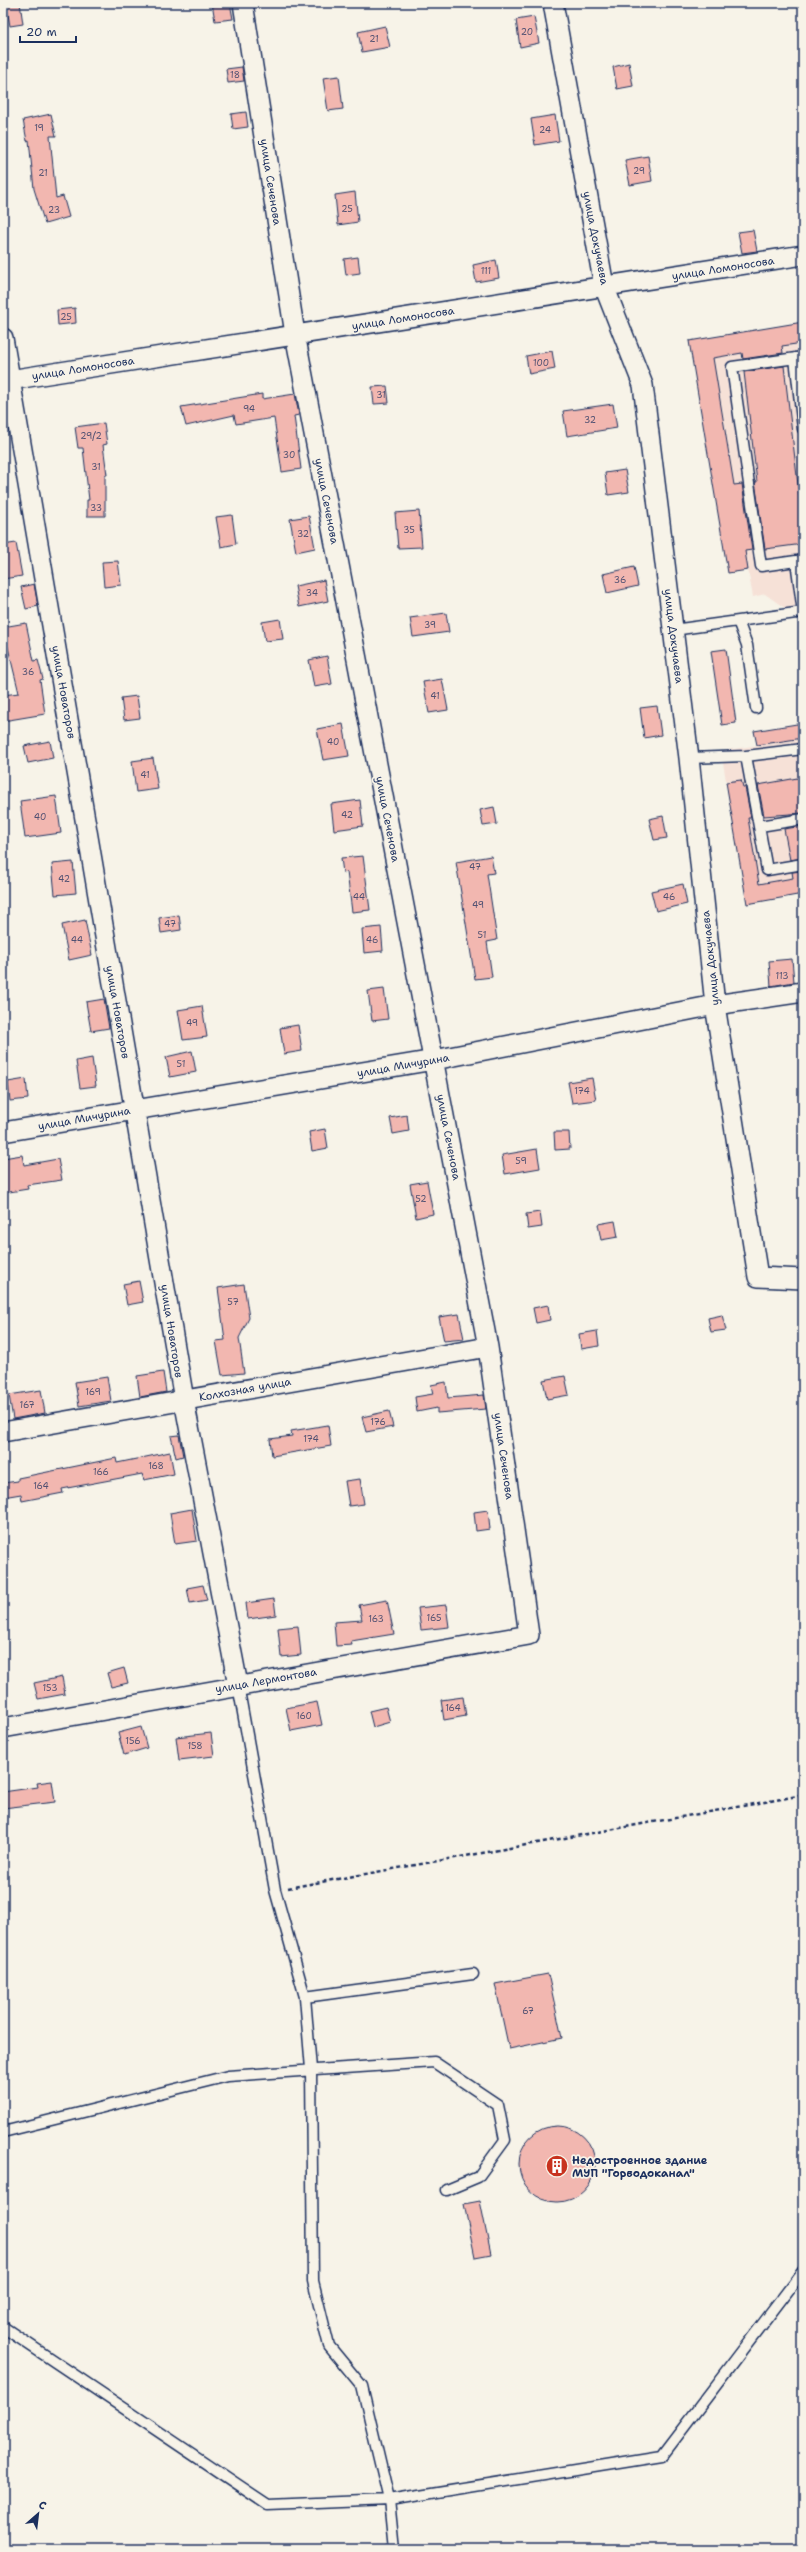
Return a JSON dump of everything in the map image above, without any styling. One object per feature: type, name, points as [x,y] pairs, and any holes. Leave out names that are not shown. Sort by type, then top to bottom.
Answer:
[{"type":"street","name":"улица Сеченова","points":[[243,3],[295,334],[488,1347],[529,1635]]},
{"type":"street","name":"улица Докучаева","points":[[553,3],[604,286],[643,385],[689,758],[715,1005],[758,1277],[803,1279]]},
{"type":"street","name":"улица Ломоносова","points":[[6,380],[803,255]]},
{"type":"street","name":"улица Новаторов","points":[[3,338],[6,380],[135,1110],[184,1400],[238,1685]]},
{"type":"street","name":"улица Мичурина","points":[[3,1132],[434,1060],[715,1005],[803,992]]},
{"type":"street","name":"Колхозная улица","points":[[3,1432],[488,1347]]},
{"type":"street","name":"улица Лермонтова","points":[[3,1728],[238,1685],[529,1635]]},
{"type":"lane","points":[[673,630],[803,612],[799,560],[761,566],[732,367],[799,358],[803,429]]},
{"type":"lane","points":[[738,621],[747,644],[756,708]]},
{"type":"lane","points":[[689,758],[746,756],[803,749]]},
{"type":"lane","points":[[746,756],[767,870],[803,864]]},
{"type":"lane","points":[[760,826],[803,819]]},
{"type":"lane","points":[[238,1685],[275,1890],[305,1997],[311,2069],[313,2281],[330,2346],[362,2386],[389,2500],[394,2549]]},
{"type":"lane","points":[[305,1997],[473,1974]]},
{"type":"lane","points":[[3,2132],[228,2076],[311,2069],[434,2062],[498,2105],[504,2140],[478,2177],[447,2190]]},
{"type":"lane","points":[[3,2327],[268,2506],[389,2500],[662,2456],[803,2270]]},
{"type":"path","points":[[275,1890],[803,1794]]},
{"type":"shaded area","points":[[803,322],[803,621],[765,594],[753,597],[748,570],[728,573],[689,341]]},
{"type":"shaded area","points":[[803,738],[803,894],[747,904],[721,751]]},
{"type":"building","points":[[6,3],[20,3],[23,24],[10,26]]},
{"type":"building","points":[[212,3],[230,3],[233,19],[215,21]]},
{"type":"building","points":[[534,17],[539,43],[520,47],[516,20]]},
{"type":"building","points":[[385,26],[390,47],[362,52],[358,32]]},
{"type":"building","points":[[629,63],[633,86],[617,89],[613,67]]},
{"type":"building","points":[[242,67],[244,81],[228,83],[226,69]]},
{"type":"building","points":[[339,76],[343,109],[328,111],[323,78]]},
{"type":"building","points":[[246,112],[248,127],[233,129],[231,114]]},
{"type":"building","points":[[51,114],[56,136],[50,136],[56,198],[63,196],[69,217],[45,224],[34,189],[29,140],[27,141],[23,120]]},
{"type":"building","points":[[555,115],[559,141],[535,145],[531,119]]},
{"type":"building","points":[[648,156],[652,181],[630,185],[625,160]]},
{"type":"building","points":[[355,192],[358,222],[338,225],[335,195]]},
{"type":"building","points":[[753,230],[757,251],[742,253],[738,232]]},
{"type":"building","points":[[358,257],[360,273],[346,275],[344,259]]},
{"type":"building","points":[[496,260],[499,278],[476,282],[473,265]]},
{"type":"building","points":[[75,308],[76,323],[58,325],[57,310]]},
{"type":"building","points":[[803,322],[803,343],[782,346],[783,353],[743,359],[742,353],[713,358],[734,485],[742,484],[752,550],[745,551],[748,570],[728,573],[689,341]]},
{"type":"building","points":[[552,351],[555,369],[529,374],[526,356]]},
{"type":"building","points":[[784,366],[803,527],[803,544],[765,549],[755,482],[757,482],[744,372]]},
{"type":"building","points":[[387,386],[389,403],[374,404],[372,387]]},
{"type":"building","points":[[262,394],[262,399],[295,394],[299,415],[294,416],[301,469],[282,472],[274,418],[236,424],[234,415],[186,426],[181,407]]},
{"type":"building","points":[[613,404],[617,428],[567,436],[563,411]]},
{"type":"building","points":[[104,423],[107,444],[103,445],[107,475],[105,475],[105,516],[87,516],[87,500],[89,500],[83,448],[78,448],[75,427]]},
{"type":"building","points":[[625,470],[629,492],[608,495],[605,473]]},
{"type":"building","points":[[419,511],[422,547],[398,548],[395,513]]},
{"type":"building","points":[[232,515],[236,544],[221,547],[216,517]]},
{"type":"building","points":[[309,516],[315,548],[296,552],[290,519]]},
{"type":"building","points":[[16,543],[22,576],[3,579],[3,545]]},
{"type":"building","points":[[118,561],[121,585],[104,587],[102,562]]},
{"type":"building","points":[[634,567],[638,586],[607,593],[603,574]]},
{"type":"building","points":[[324,580],[328,601],[299,607],[295,586]]},
{"type":"building","points":[[34,584],[38,606],[26,609],[21,587]]},
{"type":"building","points":[[446,613],[449,632],[413,637],[410,618]]},
{"type":"building","points":[[280,619],[283,639],[265,641],[262,622]]},
{"type":"building","points":[[26,623],[34,661],[38,660],[43,679],[40,680],[45,714],[3,721],[3,695],[19,693],[3,627]]},
{"type":"building","points":[[726,649],[736,723],[722,725],[711,651]]},
{"type":"building","points":[[327,656],[332,684],[314,687],[309,660]]},
{"type":"building","points":[[442,679],[448,710],[429,713],[423,682]]},
{"type":"building","points":[[137,696],[140,718],[124,720],[121,698]]},
{"type":"building","points":[[657,706],[661,735],[644,738],[640,708]]},
{"type":"building","points":[[803,723],[803,738],[757,745],[754,731]]},
{"type":"building","points":[[343,724],[349,756],[323,760],[317,729]]},
{"type":"building","points":[[50,741],[53,758],[28,763],[24,746]]},
{"type":"building","points":[[153,758],[158,789],[136,792],[132,761]]},
{"type":"building","points":[[803,777],[803,813],[764,816],[758,785]]},
{"type":"building","points":[[741,780],[743,787],[745,787],[751,818],[748,818],[759,884],[793,878],[792,872],[803,871],[803,894],[747,904],[726,782]]},
{"type":"building","points":[[56,796],[61,833],[25,838],[20,801]]},
{"type":"building","points":[[360,800],[363,826],[334,830],[331,804]]},
{"type":"building","points":[[494,807],[497,824],[483,826],[480,810]]},
{"type":"building","points":[[663,816],[667,838],[654,840],[649,819]]},
{"type":"building","points":[[803,826],[803,858],[790,860],[784,829]]},
{"type":"building","points":[[363,856],[370,910],[352,912],[347,872],[343,873],[341,858]]},
{"type":"building","points":[[491,856],[494,873],[487,874],[497,940],[487,942],[492,977],[475,979],[456,862]]},
{"type":"building","points":[[73,862],[76,893],[55,895],[52,864]]},
{"type":"building","points":[[683,884],[687,904],[656,911],[651,891]]},
{"type":"building","points":[[179,915],[181,930],[161,933],[159,918]]},
{"type":"building","points":[[85,920],[92,955],[69,960],[62,925]]},
{"type":"building","points":[[381,927],[383,951],[364,953],[362,929]]},
{"type":"building","points":[[792,959],[794,982],[771,986],[769,961]]},
{"type":"building","points":[[384,989],[388,1019],[372,1021],[368,991]]},
{"type":"building","points":[[104,999],[109,1028],[91,1031],[86,1002]]},
{"type":"building","points":[[202,1006],[207,1037],[183,1040],[178,1010]]},
{"type":"building","points":[[298,1025],[302,1051],[284,1054],[280,1028]]},
{"type":"building","points":[[192,1051],[196,1072],[170,1077],[166,1057]]},
{"type":"building","points":[[92,1058],[96,1086],[80,1088],[76,1061]]},
{"type":"building","points":[[592,1078],[596,1100],[572,1103],[568,1082]]},
{"type":"building","points":[[26,1079],[28,1099],[10,1101],[8,1082]]},
{"type":"building","points":[[407,1115],[409,1131],[393,1134],[390,1118]]},
{"type":"building","points":[[325,1129],[328,1148],[312,1151],[309,1132]]},
{"type":"building","points":[[554,1132],[569,1132],[570,1149],[555,1150]]},
{"type":"building","points":[[537,1149],[540,1168],[505,1174],[502,1155]]},
{"type":"building","points":[[22,1155],[24,1165],[58,1159],[62,1180],[27,1185],[28,1189],[3,1193],[3,1158]]},
{"type":"building","points":[[427,1181],[433,1214],[416,1218],[410,1184]]},
{"type":"building","points":[[540,1212],[542,1227],[528,1229],[526,1214]]},
{"type":"building","points":[[615,1221],[618,1237],[601,1240],[598,1224]]},
{"type":"building","points":[[139,1281],[143,1302],[127,1305],[123,1284]]},
{"type":"building","points":[[244,1284],[249,1318],[239,1338],[244,1373],[222,1375],[216,1341],[225,1340],[218,1288]]},
{"type":"building","points":[[548,1305],[550,1320],[536,1323],[533,1308]]},
{"type":"building","points":[[459,1314],[464,1339],[444,1341],[439,1317]]},
{"type":"building","points":[[722,1315],[726,1330],[711,1332],[708,1318]]},
{"type":"building","points":[[597,1331],[599,1346],[581,1349],[579,1334]]},
{"type":"building","points":[[163,1372],[166,1392],[140,1397],[137,1376]]},
{"type":"building","points":[[565,1376],[569,1395],[547,1399],[543,1380]]},
{"type":"building","points":[[107,1377],[111,1401],[79,1406],[75,1382]]},
{"type":"building","points":[[446,1382],[448,1398],[484,1395],[486,1409],[437,1413],[437,1408],[417,1412],[415,1397],[433,1394],[431,1385]]},
{"type":"building","points":[[41,1390],[45,1413],[13,1419],[9,1395]]},
{"type":"building","points":[[389,1411],[393,1427],[366,1432],[362,1417]]},
{"type":"building","points":[[328,1425],[331,1446],[272,1456],[270,1439],[292,1436],[291,1431]]},
{"type":"building","points":[[179,1435],[183,1456],[176,1458],[171,1436]]},
{"type":"building","points":[[170,1452],[174,1474],[144,1480],[142,1474],[62,1489],[63,1493],[22,1501],[21,1494],[3,1497],[3,1483],[18,1481],[18,1478],[116,1458],[117,1463]]},
{"type":"building","points":[[360,1479],[364,1504],[349,1506],[345,1481]]},
{"type":"building","points":[[192,1509],[197,1541],[175,1544],[170,1513]]},
{"type":"building","points":[[488,1510],[490,1529],[476,1531],[474,1512]]},
{"type":"building","points":[[203,1585],[207,1600],[190,1603],[187,1588]]},
{"type":"building","points":[[274,1599],[276,1615],[248,1619],[246,1603]]},
{"type":"building","points":[[387,1600],[394,1634],[351,1641],[352,1645],[336,1646],[334,1622],[362,1620],[359,1605]]},
{"type":"building","points":[[446,1605],[449,1627],[421,1630],[418,1608]]},
{"type":"building","points":[[298,1626],[301,1655],[281,1657],[278,1628]]},
{"type":"building","points":[[124,1668],[128,1683],[111,1687],[107,1673]]},
{"type":"building","points":[[62,1677],[65,1694],[38,1699],[34,1683]]},
{"type":"building","points":[[463,1697],[466,1716],[444,1720],[441,1700]]},
{"type":"building","points":[[317,1702],[322,1725],[291,1731],[286,1708]]},
{"type":"building","points":[[386,1707],[390,1722],[373,1727],[369,1711]]},
{"type":"building","points":[[141,1727],[147,1748],[124,1755],[118,1733]]},
{"type":"building","points":[[211,1733],[214,1756],[179,1760],[176,1737]]},
{"type":"building","points":[[52,1781],[55,1802],[3,1808],[3,1792],[38,1787],[37,1783]]},
{"type":"building","points":[[548,1974],[562,2038],[509,2049],[495,1984]]},
{"type":"building","name":"Недостроенное здание МУП \"Горводоканал\"","points":[[557,2126],[572,2129],[584,2137],[592,2149],[595,2164],[592,2179],[584,2191],[572,2199],[557,2202],[542,2199],[530,2191],[522,2179],[519,2164],[522,2149],[530,2137],[542,2129]]},
{"type":"building","points":[[480,2201],[491,2254],[475,2257],[464,2204]]},
{"type":"place","name":"Недостроенное здание МУП \"Горводоканал\"","points":[[557,2166]]}]
